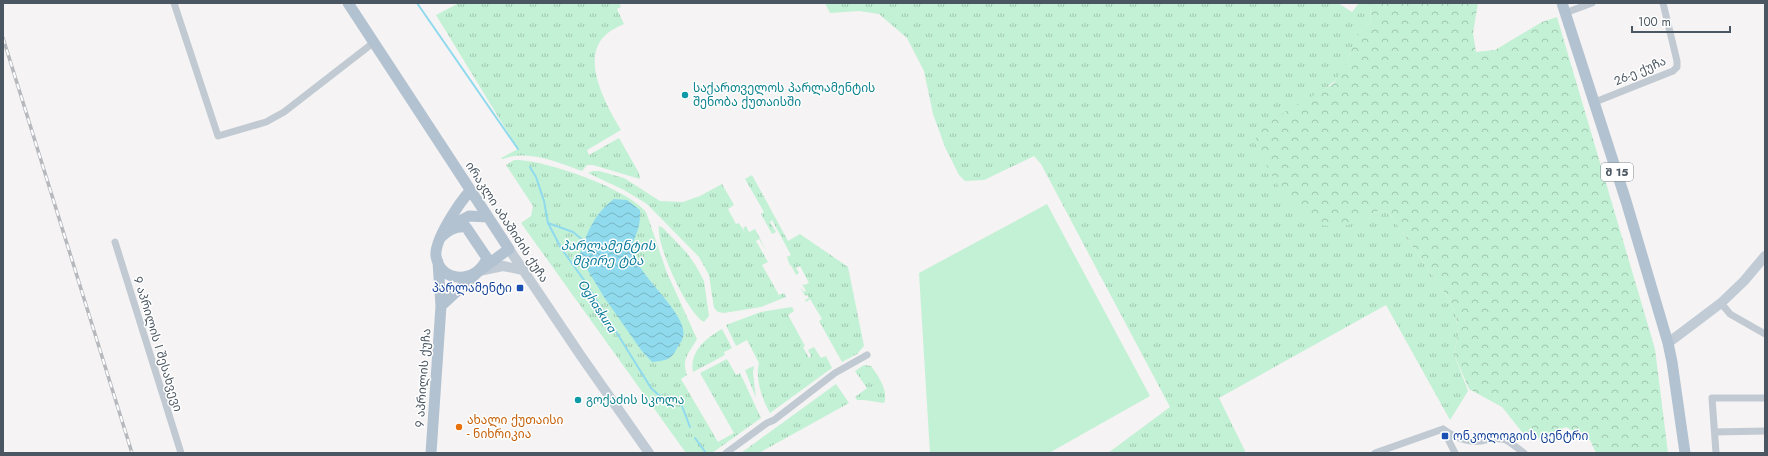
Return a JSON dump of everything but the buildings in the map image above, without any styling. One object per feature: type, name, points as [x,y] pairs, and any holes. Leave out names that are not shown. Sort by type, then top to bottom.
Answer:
[{"type":"main road","name":"ირაკლი აბაშიძის ქუჩა","points":[[348,3],[470,191],[580,356],[649,453]]},
{"type":"main road","name":"შ 15","points":[[1563,8],[1595,102],[1668,342],[1685,453]]},
{"type":"main road","points":[[470,191],[460,202],[436,248],[438,262],[443,270],[451,276],[461,278],[471,276],[509,249]]},
{"type":"main road","points":[[446,228],[469,216],[488,217]]},
{"type":"main road","points":[[440,238],[445,232],[452,228],[466,227],[487,258],[479,271],[441,306]]},
{"type":"main road","points":[[1668,342],[1721,303],[1744,281],[1765,256]]},
{"type":"main road","name":"9 აპრილის ქუჩა","points":[[431,453],[441,306],[438,262]]},
{"type":"main road","points":[[479,271],[504,266],[523,270]]},
{"type":"street","points":[[174,3],[218,136],[266,122],[284,112],[373,43]]},
{"type":"street","points":[[1563,8],[1592,3]]},
{"type":"street","name":"26-ე ქუჩა","points":[[1595,102],[1673,71],[1677,67],[1677,61],[1663,3]]},
{"type":"street","name":"9 აპრილის I შესახვევი","points":[[115,242],[181,453]]},
{"type":"street","points":[[1721,303],[1730,314],[1765,334]]},
{"type":"street","points":[[726,453],[774,420],[844,366],[867,355]]},
{"type":"street","points":[[1716,453],[1712,398],[1765,398]]},
{"type":"street","points":[[1375,453],[1443,429]]},
{"type":"street","points":[[1443,429],[1455,453]]},
{"type":"street","points":[[1443,429],[1452,435],[1466,440],[1479,441],[1494,438],[1506,440],[1524,453]]},
{"type":"street","points":[[1715,432],[1765,431]]},
{"type":"green space","points":[[459,3],[619,3],[621,7],[617,9],[624,24],[611,30],[601,40],[596,50],[595,62],[599,86],[621,130],[587,150],[589,155],[619,138],[639,173],[640,179],[593,165],[587,165],[582,171],[553,161],[532,156],[522,155],[503,159],[501,158],[518,149],[436,15]]},
{"type":"green space","points":[[825,3],[1338,3],[1352,12],[1359,3],[1370,3],[1371,24],[1364,26],[1350,51],[1349,60],[1339,77],[1325,89],[1347,225],[1380,210],[1389,213],[1449,299],[1456,316],[1458,335],[1454,354],[1468,391],[1450,420],[1386,305],[1219,398],[1246,453],[1108,453],[1170,407],[1041,164],[1034,156],[984,180],[965,181],[959,175],[945,147],[933,114],[924,71],[907,38],[879,14],[859,11],[830,13]]},
{"type":"green space","points":[[1370,3],[1478,3],[1473,33],[1476,52],[1495,50],[1542,22],[1557,17],[1655,349],[1668,453],[1596,453],[1590,440],[1566,427],[1534,440],[1526,437],[1502,407],[1469,389],[1454,354],[1458,335],[1456,316],[1449,299],[1389,213],[1380,210],[1347,225],[1330,226],[1315,223],[1302,215],[1291,204],[1282,191],[1258,150],[1255,142],[1257,132],[1262,125],[1333,84],[1349,60],[1350,51],[1364,26],[1371,24]]},
{"type":"green space","points":[[514,160],[545,164],[584,177],[622,194],[646,212],[667,273],[697,339],[685,360],[687,375],[681,379],[718,442],[734,433],[700,373],[727,359],[736,375],[740,373],[761,418],[712,453],[686,453],[521,223],[531,216],[533,206],[506,165]]},
{"type":"green space","points":[[599,171],[624,178],[660,201],[683,202],[700,196],[722,184],[734,205],[728,209],[736,224],[739,223],[745,233],[743,228],[746,226],[749,232],[755,229],[766,250],[759,239],[756,241],[768,262],[762,265],[779,295],[784,293],[786,297],[761,307],[724,313],[718,312],[714,308],[709,275],[699,257],[647,204],[624,190],[588,173]]},
{"type":"green space","points":[[752,175],[788,241],[800,234],[848,267],[864,346],[857,354],[842,362],[819,321],[822,319],[810,299],[806,302],[805,300],[809,298],[807,295],[805,296],[800,287],[804,292],[806,291],[802,284],[804,285],[809,283],[800,266],[796,268],[799,273],[796,275],[791,265],[790,266],[787,257],[791,255],[772,220],[770,222],[776,232],[772,234],[761,214],[764,212],[745,179]]},
{"type":"green space","points":[[1047,204],[1150,396],[1049,453],[930,453],[919,273]]},
{"type":"green space","points":[[659,226],[663,228],[687,253],[704,281],[709,316],[704,322],[689,306],[674,278],[662,248],[659,235]]},
{"type":"green space","points":[[792,307],[794,311],[788,315],[805,346],[803,347],[809,358],[811,356],[808,350],[814,347],[821,358],[826,356],[832,368],[770,413],[764,402],[760,389],[758,376],[759,363],[747,340],[736,346],[726,325],[761,312]]},
{"type":"green space","points":[[722,329],[732,348],[724,352],[725,355],[693,372],[692,365],[696,352],[700,346]]},
{"type":"green space","points":[[864,365],[871,366],[880,379],[885,394],[884,403],[857,400],[855,397],[867,388],[855,371]]},
{"type":"green space","points":[[754,366],[753,373],[756,398],[745,370]]},
{"type":"green space","points":[[836,384],[849,403],[759,453],[741,453]]},
{"type":"water","name":"პარლამენტის მცირე ტბა","points":[[614,199],[627,200],[640,210],[638,230],[633,243],[635,257],[647,276],[673,309],[683,328],[683,338],[675,352],[673,355],[664,360],[652,362],[641,350],[604,297],[584,264],[580,254],[592,224],[607,204]]},
{"type":"waterway","name":"Oghaskura","points":[[417,3],[518,149]]},
{"type":"waterway","name":"Oghaskura","points":[[530,167],[536,177],[544,201],[548,223],[561,248],[584,280],[651,388],[663,399],[676,401],[682,406],[690,427]]},
{"type":"waterway","points":[[548,223],[573,232],[584,241]]},
{"type":"waterway","name":"Oghaskura","points":[[695,438],[706,453]]},
{"type":"railway","points":[[3,38],[132,453]]},
{"type":"place","name":"საქართველოს პარლამენტის შენობა ქუთაისში","points":[[685,95]]},
{"type":"place","name":"პარლამენტი","points":[[520,288]]},
{"type":"place","name":"გოქაძის სკოლა","points":[[578,400]]},
{"type":"place","name":"ახალი ქუთაისი - ნიხრიკია","points":[[459,427]]},
{"type":"place","name":"ონკოლოგიის ცენტრი","points":[[1445,436]]}]
